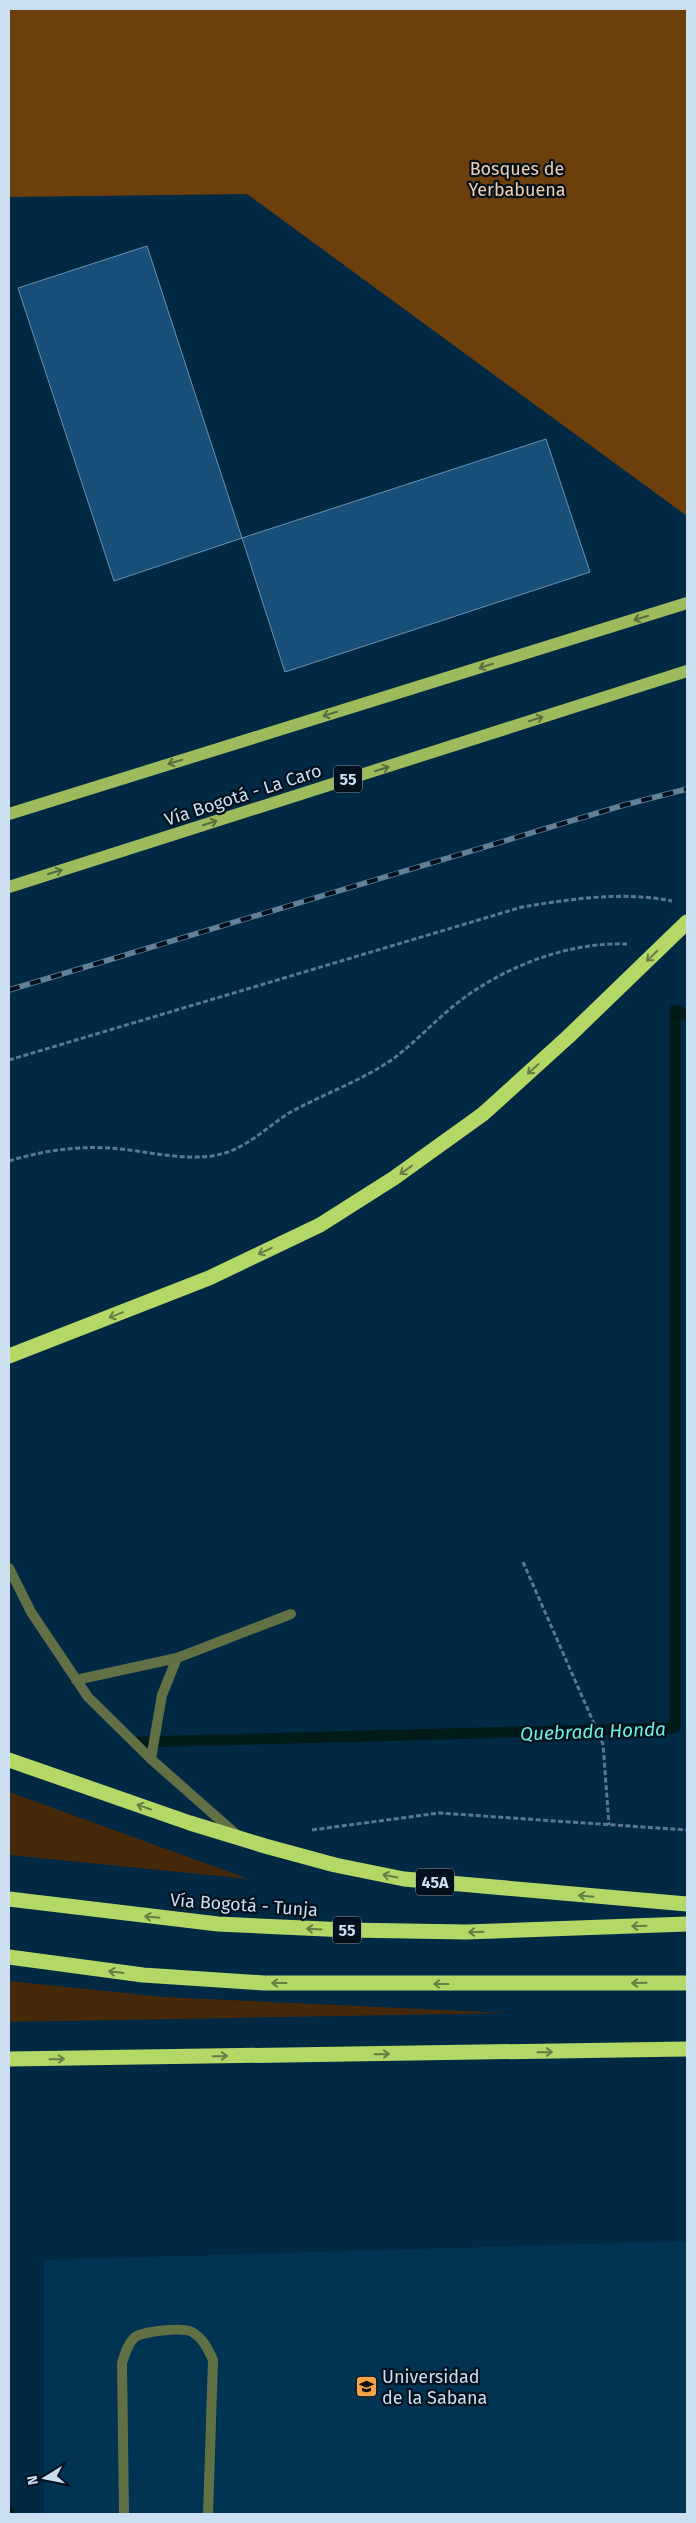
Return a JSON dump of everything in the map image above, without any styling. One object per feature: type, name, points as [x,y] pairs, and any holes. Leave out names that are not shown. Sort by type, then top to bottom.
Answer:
[{"type":"highway","points":[[9,1356],[208,1278],[320,1225],[394,1178],[482,1114],[569,1036],[687,922]]},
{"type":"highway","name":"45A","points":[[9,1760],[242,1839],[335,1865],[404,1878],[687,1904]]},
{"type":"highway","name":"Vía Bogotá - Tunja","points":[[9,1899],[218,1924],[347,1930],[466,1932],[687,1924]]},
{"type":"highway","points":[[9,1957],[143,1975],[264,1983],[687,1983]]},
{"type":"highway","points":[[9,2059],[687,2049]]},
{"type":"main road","points":[[9,814],[687,603]]},
{"type":"main road","name":"Vía Bogotá - La Caro","points":[[9,887],[687,671]]},
{"type":"lane","points":[[9,1568],[31,1612],[88,1697],[151,1759],[242,1839]]},
{"type":"lane","points":[[76,1680],[177,1658],[291,1614]]},
{"type":"lane","points":[[151,1759],[162,1695],[177,1658]]},
{"type":"lane","points":[[124,2514],[122,2363],[128,2345],[136,2337],[153,2331],[190,2330],[201,2339],[213,2360],[208,2514]]},
{"type":"path","points":[[9,1060],[522,907],[589,897],[659,898],[678,902]]},
{"type":"path","points":[[9,1161],[40,1152],[77,1148],[110,1148],[181,1156],[209,1156],[231,1151],[254,1138],[287,1115],[350,1084],[392,1059],[476,989],[524,963],[572,949],[617,943],[634,944]]},
{"type":"path","points":[[523,1562],[602,1744],[609,1825]]},
{"type":"path","points":[[310,1830],[438,1814],[687,1830]]},
{"type":"shaded area","points":[[9,1792],[249,1879],[9,1855]]},
{"type":"shaded area","points":[[9,1981],[164,1997],[509,2013],[9,2022]]},
{"type":"shaded area","name":"Universidad de la Sabana","points":[[687,2241],[687,2514],[44,2514],[44,2260]]},
{"type":"green space","name":"Bosques de Yerbabuena","points":[[9,9],[687,9],[687,516],[247,194],[9,197]]},
{"type":"building","points":[[147,246],[242,538],[114,581],[18,288]]},
{"type":"building","points":[[546,439],[590,572],[285,672],[242,538]]},
{"type":"waterway","name":"Quebrada Honda","points":[[139,1742],[675,1728],[675,1010],[687,1015]]},
{"type":"railway","points":[[9,990],[624,805],[687,789]]},
{"type":"place","name":"Universidad de la Sabana","points":[[366,2387]]}]
